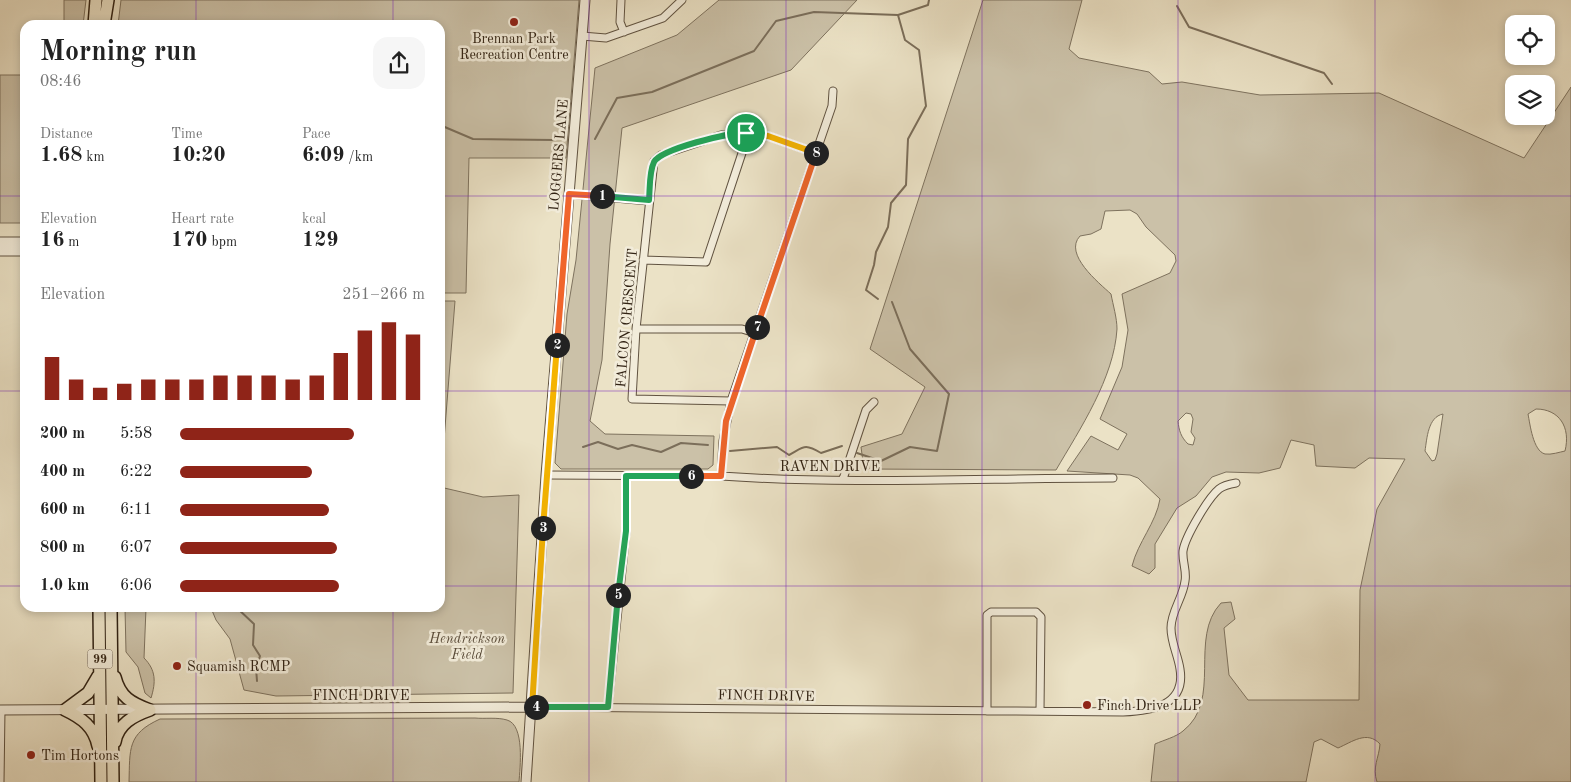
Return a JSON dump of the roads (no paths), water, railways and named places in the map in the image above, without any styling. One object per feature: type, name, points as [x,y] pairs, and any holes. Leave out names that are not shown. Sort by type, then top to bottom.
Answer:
[{"type":"highway","points":[[94,20],[96,0]]},
{"type":"highway","points":[[105,20],[108,0]]},
{"type":"highway","name":"99","points":[[99,612],[106,667],[106,710]]},
{"type":"highway","points":[[101,759],[97,740],[90,726],[77,715],[66,710],[88,693],[106,667],[111,612]]},
{"type":"highway","points":[[106,667],[125,698],[135,705],[150,710]]},
{"type":"highway","points":[[106,710],[112,754],[113,782]]},
{"type":"highway","points":[[101,782],[101,759],[106,710]]},
{"type":"highway","points":[[112,754],[116,738],[123,725],[136,715],[150,710]]},
{"type":"street","name":"LOGGERS LANE","points":[[526,782],[546,475],[585,0]]},
{"type":"street","points":[[621,0],[620,22],[624,32]]},
{"type":"street","points":[[582,36],[606,38],[663,18],[682,0]]},
{"type":"street","points":[[721,476],[723,441],[731,401],[832,106],[833,91]]},
{"type":"street","points":[[643,260],[706,262],[744,147],[746,133]]},
{"type":"street","name":"FALCON CRESCENT","points":[[731,401],[632,399],[636,329],[653,166],[661,155],[721,135],[746,133],[768,136],[816,153]]},
{"type":"street","points":[[569,194],[649,200]]},
{"type":"street","points":[[0,242],[20,242]]},
{"type":"street","points":[[0,250],[20,250]]},
{"type":"street","points":[[636,329],[742,329],[755,333]]},
{"type":"street","points":[[843,479],[866,410],[874,402]]},
{"type":"street","name":"RAVEN DRIVE","points":[[546,475],[843,479],[1113,478]]},
{"type":"street","points":[[608,707],[626,531],[626,476]]},
{"type":"street","name":"FINCH DRIVE","points":[[0,710],[608,707],[1150,711],[1163,706],[1172,698],[1178,687],[1180,672],[1172,644],[1171,624],[1174,608],[1185,580],[1183,556],[1185,543],[1214,493],[1224,486],[1236,483]]},
{"type":"street","points":[[986,711],[987,615],[992,612],[1036,612],[1040,617],[1040,711]]},
{"type":"street","points":[[0,710],[0,782]]},
{"type":"waterway","points":[[595,139],[617,98],[652,92],[754,51],[776,21],[814,12],[898,15],[928,5],[929,0]]},
{"type":"waterway","points":[[1177,6],[1189,27],[1324,73],[1332,84]]},
{"type":"waterway","points":[[878,299],[866,290],[876,252],[888,227],[891,203],[906,185],[908,139],[926,106],[919,50],[905,40],[898,15]]},
{"type":"waterway","points":[[445,127],[473,139],[554,140]]},
{"type":"waterway","points":[[857,453],[881,461],[910,447],[937,451],[949,394],[910,349],[892,302]]},
{"type":"waterway","points":[[583,447],[598,442],[618,449],[632,445],[661,452],[681,443],[708,445]]},
{"type":"waterway","points":[[730,451],[777,447],[789,455],[804,447],[821,453],[842,446]]},
{"type":"waterway","points":[[241,612],[254,624],[253,645],[260,656],[256,668],[257,681]]},
{"type":"place","name":"Brennan Park Recreation Centre","points":[[514,22]]},
{"type":"place","name":"Squamish RCMP","points":[[177,666]]},
{"type":"place","name":"Finch Drive LLP","points":[[1087,705]]},
{"type":"place","name":"Tim Hortons","points":[[31,755]]},
{"type":"park label","name":"Hendrickson Field","points":[[467,646]]}]
